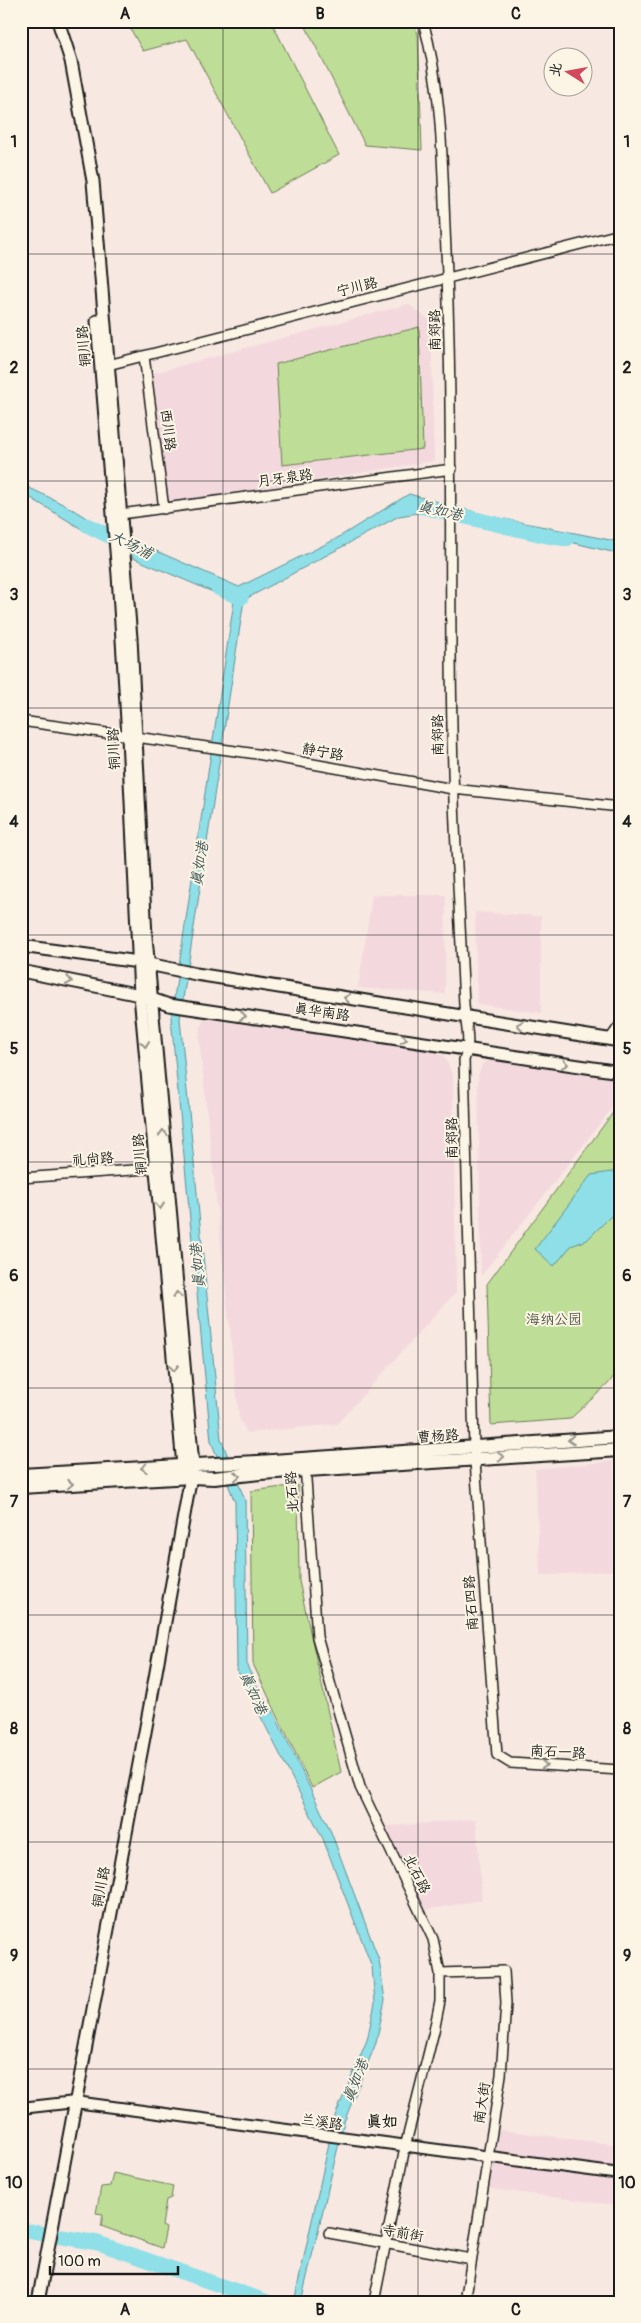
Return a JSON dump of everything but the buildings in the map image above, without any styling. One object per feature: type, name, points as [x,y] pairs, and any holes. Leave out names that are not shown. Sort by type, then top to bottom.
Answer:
[{"type":"main road","name":"铜川路","points":[[51,21],[64,63],[79,139],[85,182],[121,514],[118,530]]},
{"type":"main road","name":"铜川路","points":[[38,2302],[189,1469],[161,1168],[140,995],[144,964],[133,738],[120,550],[104,366],[93,181],[71,61],[58,21]]},
{"type":"main road","name":"真华南路","points":[[21,946],[615,1040]]},
{"type":"main road","name":"铜川路","points":[[144,964],[153,999],[161,1168]]},
{"type":"main road","name":"真华南路","points":[[21,971],[140,995],[170,1005],[469,1048],[620,1072]]},
{"type":"main road","name":"曹杨路","points":[[259,1468],[474,1453],[620,1437]]},
{"type":"main road","name":"曹杨路","points":[[474,1453],[620,1450]]},
{"type":"main road","points":[[21,1487],[189,1469],[215,1464],[259,1468]]},
{"type":"main road","points":[[21,1474],[189,1469],[214,1478],[259,1468]]},
{"type":"street","name":"南郑路","points":[[423,21],[438,98],[447,278],[452,470],[450,534],[453,789],[465,1016],[469,1048],[464,1060],[474,1453]]},
{"type":"street","name":"宁川路","points":[[104,366],[620,234]]},
{"type":"street","name":"西川路","points":[[144,356],[164,509]]},
{"type":"street","name":"月牙泉路","points":[[121,514],[452,470]]},
{"type":"street","name":"静宁路","points":[[21,720],[133,738],[257,754],[453,789],[620,807]]},
{"type":"street","points":[[615,1040],[620,1025]]},
{"type":"street","name":"礼尚路","points":[[21,1178],[161,1168]]},
{"type":"street","name":"南石四路","points":[[474,1453],[497,1755]]},
{"type":"street","name":"北石路","points":[[305,1465],[317,1637],[360,1787],[433,1939],[440,1973],[440,2001],[434,2031],[406,2147],[374,2302]]},
{"type":"street","name":"南石一路","points":[[497,1755],[510,1763],[620,1770]]},
{"type":"street","name":"南大街","points":[[440,1973],[504,1971],[506,2003],[504,2041],[465,2302]]},
{"type":"street","name":"兰溪路","points":[[21,2108],[75,2102],[620,2174]]},
{"type":"street","name":"寺前街","points":[[329,2233],[471,2259]]},
{"type":"shaded area","points":[[408,304],[431,321],[434,461],[166,504],[150,374]]},
{"type":"shaded area","points":[[372,895],[446,895],[445,994],[358,988]]},
{"type":"shaded area","points":[[475,912],[541,916],[541,1013],[477,1004]]},
{"type":"shaded area","points":[[204,1019],[426,1048],[444,1056],[453,1075],[456,1292],[337,1424],[247,1433],[239,1418],[199,1038]]},
{"type":"shaded area","points":[[495,1058],[620,1080],[620,1098],[481,1276],[478,1076],[483,1063]]},
{"type":"shaded area","points":[[614,1461],[619,1570],[540,1576],[535,1469]]},
{"type":"shaded area","points":[[476,1819],[482,1900],[420,1911],[379,1827]]},
{"type":"shaded area","points":[[492,2129],[620,2145],[620,2206],[482,2188]]},
{"type":"green space","points":[[126,21],[271,21],[339,155],[270,193],[187,39],[143,51]]},
{"type":"green space","points":[[303,21],[413,21],[418,34],[422,150],[365,145]]},
{"type":"green space","points":[[419,327],[423,449],[282,465],[276,364]]},
{"type":"green space","name":"海纳公园","points":[[620,1103],[620,1368],[608,1384],[570,1419],[491,1425],[487,1284]]},
{"type":"green space","points":[[298,1485],[299,1581],[341,1772],[312,1788],[253,1664],[251,1491]]},
{"type":"green space","points":[[113,2173],[173,2186],[171,2198],[166,2200],[162,2226],[166,2228],[162,2248],[101,2226],[103,2214],[96,2213],[101,2187],[110,2186]]},
{"type":"water","points":[[21,484],[82,515],[93,523],[105,540],[85,531],[21,492]]},
{"type":"water","points":[[409,494],[490,516],[620,542],[620,554],[438,510],[399,516],[244,600],[180,1019],[221,1439],[245,1500],[247,1666],[261,1694],[273,1711],[331,1832],[379,1960],[385,2000],[376,2043],[344,2122],[301,2302],[294,2302],[335,2116],[367,2040],[375,2003],[372,1967],[323,1839],[237,1670],[235,1502],[211,1441],[171,1018],[234,601],[133,558],[131,540],[239,587],[334,540]]},
{"type":"water","points":[[619,1171],[617,1210],[587,1240],[571,1246],[554,1266],[535,1249],[591,1175]]},
{"type":"waterway","name":"真如港","points":[[419,506],[567,539]]},
{"type":"waterway","name":"大场浦","points":[[87,525],[149,556]]},
{"type":"waterway","name":"大场浦","points":[[218,588],[241,598]]},
{"type":"waterway","points":[[21,2230],[98,2243],[268,2302]]},
{"type":"district","name":"真如","points":[[382,2122]]}]
